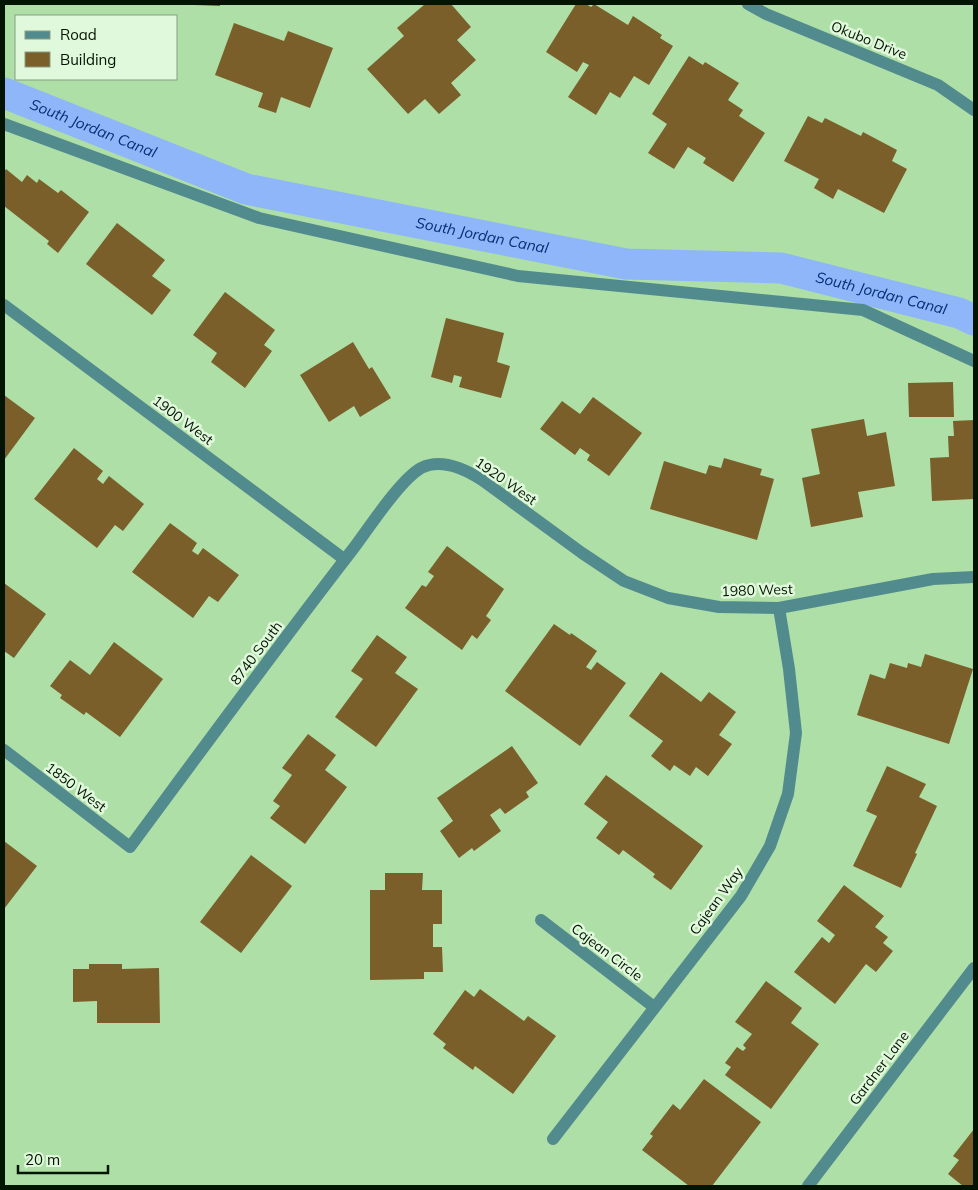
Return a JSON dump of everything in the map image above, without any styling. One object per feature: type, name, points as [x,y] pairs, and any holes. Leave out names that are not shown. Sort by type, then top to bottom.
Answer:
[{"type":"street","name":"Okubo Drive","points":[[748,4],[766,14],[938,85],[974,110]]},
{"type":"street","points":[[4,124],[259,218],[518,276],[863,310],[974,361]]},
{"type":"street","name":"1900 West","points":[[4,305],[344,559]]},
{"type":"street","name":"1920 West","points":[[407,479],[422,467],[443,464],[464,469],[582,553]]},
{"type":"street","name":"8740 South","points":[[130,847],[344,559],[407,479]]},
{"type":"street","name":"1980 West","points":[[582,553],[624,581],[668,598],[719,607],[779,608],[933,579],[974,577]]},
{"type":"street","name":"Cajean Way","points":[[553,1139],[741,896],[770,846],[788,794],[796,733],[789,669],[779,608]]},
{"type":"street","name":"1850 West","points":[[4,750],[130,847]]},
{"type":"street","name":"Cajean Circle","points":[[541,920],[654,1007]]},
{"type":"street","name":"Gardner Lane","points":[[808,1186],[974,968]]},
{"type":"building","points":[[220,4],[220,6],[195,5]]},
{"type":"building","points":[[425,4],[451,4],[471,27],[457,40],[476,60],[451,83],[461,95],[439,114],[425,99],[408,114],[367,69],[404,36],[397,28]]},
{"type":"building","points":[[576,4],[586,4],[591,7],[594,4],[628,25],[633,16],[662,35],[660,38],[673,46],[649,85],[634,76],[620,98],[610,92],[596,115],[568,97],[589,65],[583,62],[577,72],[546,52]]},
{"type":"building","points":[[234,23],[284,41],[288,31],[333,48],[310,108],[281,97],[276,113],[258,107],[263,93],[215,75]]},
{"type":"building","points":[[689,56],[703,65],[705,62],[739,83],[728,100],[743,110],[739,116],[765,133],[733,182],[703,163],[706,158],[688,147],[674,169],[648,153],[667,124],[652,114]]},
{"type":"building","points":[[808,116],[822,123],[825,118],[861,136],[863,132],[897,150],[892,161],[907,169],[884,213],[838,189],[833,199],[814,188],[819,179],[784,161]]},
{"type":"building","points":[[6,169],[22,182],[27,175],[37,183],[39,179],[58,193],[61,190],[89,212],[58,253],[47,244],[49,241],[4,206],[4,172]]},
{"type":"building","points":[[117,223],[165,260],[152,276],[171,290],[152,315],[86,264]]},
{"type":"building","points":[[225,292],[275,330],[264,345],[272,351],[245,388],[211,362],[217,353],[193,335]]},
{"type":"building","points":[[446,318],[504,333],[497,362],[510,366],[501,398],[459,387],[462,377],[454,375],[452,383],[431,377]]},
{"type":"building","points":[[353,342],[369,369],[372,367],[391,398],[360,417],[354,406],[329,422],[300,375]]},
{"type":"building","points":[[953,382],[954,417],[909,417],[908,383]]},
{"type":"building","points":[[4,395],[35,418],[4,460]]},
{"type":"building","points":[[593,397],[642,433],[609,476],[587,460],[590,455],[580,448],[575,455],[540,429],[562,401],[580,414]]},
{"type":"building","points":[[864,419],[867,436],[886,432],[895,486],[858,492],[863,517],[811,527],[802,478],[820,474],[811,429]]},
{"type":"building","points":[[974,420],[974,499],[932,501],[930,458],[949,457],[948,436],[954,436],[953,421]]},
{"type":"building","points":[[74,448],[103,471],[97,479],[103,484],[109,476],[144,504],[123,531],[115,525],[97,548],[34,499]]},
{"type":"building","points":[[724,458],[762,469],[760,475],[774,479],[757,540],[650,509],[664,461],[706,474],[709,465],[721,468]]},
{"type":"building","points":[[170,523],[197,543],[192,551],[198,555],[203,548],[239,575],[218,602],[209,596],[193,618],[132,572]]},
{"type":"building","points":[[447,546],[504,589],[486,616],[491,620],[477,639],[472,635],[462,650],[405,608],[422,585],[426,587],[434,576],[428,572]]},
{"type":"building","points":[[4,583],[46,614],[14,658],[4,651]]},
{"type":"building","points":[[554,624],[597,651],[586,667],[591,670],[597,662],[626,683],[580,746],[505,691]]},
{"type":"building","points":[[377,635],[407,657],[395,673],[418,689],[376,747],[335,717],[363,679],[351,671]]},
{"type":"building","points":[[114,642],[163,679],[120,737],[86,712],[84,715],[60,698],[62,695],[50,686],[70,660],[90,675]]},
{"type":"building","points":[[925,654],[973,669],[949,744],[857,715],[870,674],[885,679],[890,663],[907,668],[908,663],[921,667]]},
{"type":"building","points":[[661,672],[701,702],[709,692],[736,712],[719,735],[732,744],[708,776],[696,767],[690,776],[674,765],[670,771],[651,756],[663,741],[629,716]]},
{"type":"building","points":[[308,734],[336,755],[325,770],[347,787],[305,844],[270,818],[280,806],[273,801],[292,775],[282,768]]},
{"type":"building","points":[[512,746],[538,783],[526,792],[529,797],[505,814],[500,808],[490,815],[501,831],[474,851],[472,848],[459,858],[440,831],[453,821],[437,798]]},
{"type":"building","points":[[887,766],[926,784],[919,797],[937,806],[901,888],[853,866],[877,816],[866,811]]},
{"type":"building","points":[[606,775],[703,846],[671,890],[653,877],[655,874],[623,850],[619,855],[596,838],[608,822],[584,804]]},
{"type":"building","points":[[4,841],[37,866],[4,909]]},
{"type":"building","points":[[251,855],[292,886],[241,953],[200,922]]},
{"type":"building","points":[[385,873],[423,873],[422,890],[442,890],[442,924],[433,924],[433,947],[442,947],[443,972],[424,972],[424,979],[370,980],[370,890],[385,890]]},
{"type":"building","points":[[844,885],[884,916],[875,927],[888,937],[883,943],[893,951],[876,972],[866,964],[835,1004],[794,972],[822,937],[829,943],[835,935],[817,921]]},
{"type":"building","points":[[89,964],[122,964],[122,969],[159,968],[160,1023],[97,1023],[97,1001],[73,1002],[73,969],[89,969]]},
{"type":"building","points":[[766,981],[802,1008],[791,1023],[819,1044],[771,1109],[725,1075],[731,1067],[725,1063],[737,1047],[743,1051],[746,1048],[743,1045],[752,1034],[735,1022]]},
{"type":"building","points":[[480,989],[524,1021],[528,1016],[556,1036],[513,1094],[475,1066],[473,1070],[443,1048],[446,1044],[433,1034],[465,990],[474,997]]},
{"type":"building","points":[[704,1079],[761,1122],[712,1186],[689,1186],[642,1150],[653,1136],[650,1134],[673,1104],[680,1110]]},
{"type":"building","points":[[974,1129],[974,1186],[963,1186],[948,1174],[959,1160],[953,1156]]},
{"type":"waterway","name":"South Jordan Canal","points":[[4,93],[246,189],[626,264],[781,268],[959,313],[974,320]]}]
